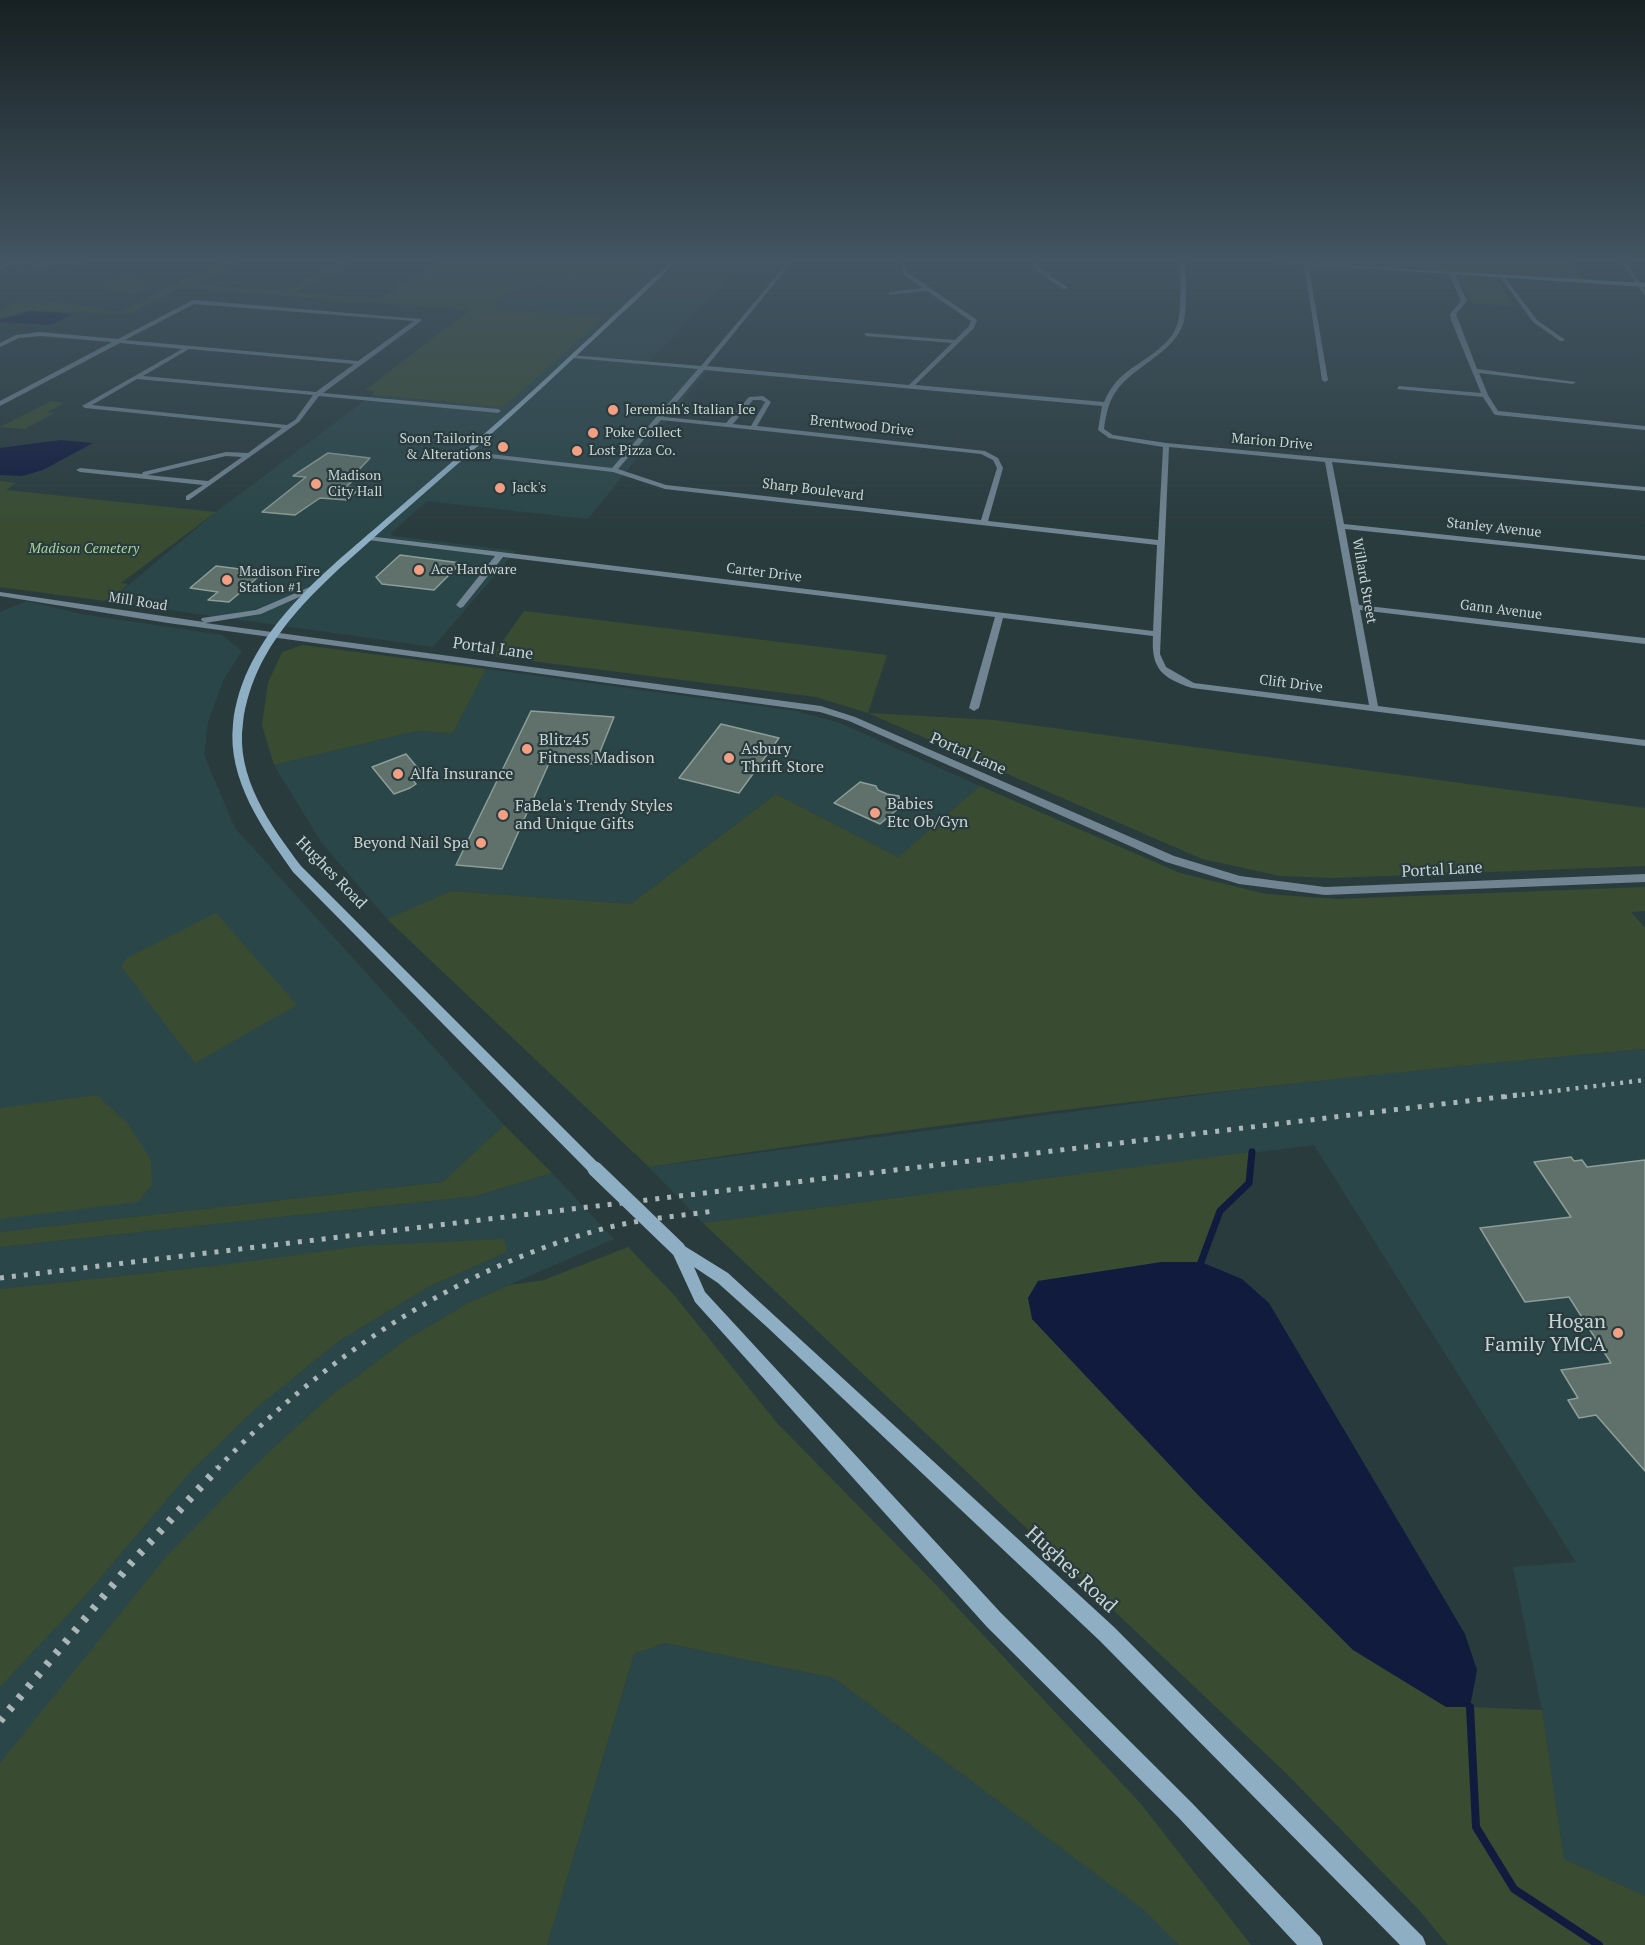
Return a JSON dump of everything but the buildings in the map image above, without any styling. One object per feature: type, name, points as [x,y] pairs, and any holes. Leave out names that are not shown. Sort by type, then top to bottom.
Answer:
[{"type":"main road","name":"Hughes Road","points":[[578,352],[513,412],[312,588],[273,635],[252,669],[244,690],[237,743],[240,770],[245,786],[271,837],[297,870],[595,1169],[678,1248],[723,1278],[772,1322],[1099,1626],[1415,1945]]},
{"type":"main road","name":"Hughes Road","points":[[678,1248],[700,1297],[993,1620],[1185,1810],[1312,1945]]},
{"type":"street","points":[[0,404],[98,352]]},
{"type":"street","points":[[180,352],[85,406],[289,427]]},
{"type":"street","points":[[230,352],[359,363]]},
{"type":"street","points":[[189,498],[297,421],[317,394],[375,352]]},
{"type":"street","points":[[614,470],[714,352]]},
{"type":"street","points":[[910,387],[947,352]]},
{"type":"street","points":[[573,356],[1103,404],[1136,366],[1155,352]]},
{"type":"street","points":[[1320,352],[1324,380]]},
{"type":"street","points":[[1468,352],[1485,394],[1497,413],[1645,428]]},
{"type":"street","points":[[1476,371],[1573,382]]},
{"type":"street","points":[[136,377],[513,412]]},
{"type":"street","points":[[1399,388],[1485,394]]},
{"type":"street","points":[[728,425],[751,398],[763,398],[768,402],[753,427]]},
{"type":"street","name":"Marion Drive","points":[[1103,404],[1101,430],[1111,436],[1166,445],[1328,459],[1644,492]]},
{"type":"street","name":"Brentwood Drive","points":[[659,417],[983,452],[996,459],[1000,468],[984,522]]},
{"type":"street","name":"Clift Drive","points":[[1166,445],[1156,634],[1156,654],[1162,669],[1192,685],[1645,743]]},
{"type":"street","name":"Sharp Boulevard","points":[[464,453],[614,470],[665,487],[1161,543]]},
{"type":"street","points":[[135,476],[226,454],[248,455]]},
{"type":"street","name":"Willard Street","points":[[1328,459],[1374,708]]},
{"type":"street","points":[[80,470],[208,483]]},
{"type":"street","name":"Stanley Avenue","points":[[1340,526],[1645,558]]},
{"type":"street","name":"Carter Drive","points":[[368,538],[1156,634]]},
{"type":"street","points":[[460,605],[501,554]]},
{"type":"street","points":[[182,622],[258,612],[312,588]]},
{"type":"street","name":"Mill Road","points":[[0,594],[273,635]]},
{"type":"street","name":"Gann Avenue","points":[[1355,607],[1645,641]]},
{"type":"street","points":[[974,708],[1000,615]]},
{"type":"street","name":"Portal Lane","points":[[273,635],[821,709],[861,723],[1170,859],[1205,872],[1259,884],[1325,891],[1645,878]]},
{"type":"shaded area","points":[[545,352],[659,352],[646,365],[707,371],[588,519],[427,501],[391,533],[393,536],[516,551],[433,647],[105,601],[113,598],[216,512],[372,395],[457,403]]},
{"type":"shaded area","points":[[26,601],[82,614],[222,635],[242,651],[224,679],[208,722],[204,755],[235,828],[504,1125],[443,1182],[0,1232],[0,612]]},
{"type":"shaded area","points":[[486,669],[796,711],[840,723],[980,786],[898,857],[776,794],[631,904],[451,891],[387,919],[321,842],[274,765],[416,731],[453,733]]},
{"type":"shaded area","points":[[1645,1049],[1645,1896],[1564,1859],[1542,1711],[1513,1567],[1576,1562],[1314,1145],[703,1223],[649,1167],[1246,1089],[1439,1067]]},
{"type":"shaded area","points":[[552,1173],[614,1239],[468,1303],[404,1341],[329,1397],[270,1451],[0,1763],[0,1687],[78,1604],[192,1470],[255,1409],[339,1341],[430,1286],[507,1252],[223,1265],[0,1289],[0,1247],[476,1196]]},
{"type":"shaded area","points":[[665,1643],[834,1678],[1145,1910],[1179,1945],[547,1945],[634,1654]]},
{"type":"green space","points":[[415,352],[565,352],[503,407],[372,395],[374,391],[365,390]]},
{"type":"green space","points":[[51,401],[64,403],[47,412],[54,413],[25,429],[0,427]]},
{"type":"green space","name":"Madison Cemetery","points":[[0,481],[16,483],[6,490],[216,512],[121,583],[128,584],[113,598],[105,601],[0,587]]},
{"type":"green space","points":[[524,611],[887,655],[868,713],[816,697],[492,656]]},
{"type":"green space","points":[[303,645],[486,669],[453,733],[416,731],[274,765],[262,725],[268,683],[282,652]]},
{"type":"green space","points":[[868,713],[994,720],[1645,808],[1645,866],[1333,878],[1280,876],[1202,859]]},
{"type":"green space","points":[[980,786],[1180,873],[1266,894],[1337,899],[1645,887],[1645,911],[1631,912],[1645,928],[1645,1049],[1146,1100],[1021,1115],[649,1167],[387,919],[451,891],[631,904],[776,794],[898,857]]},
{"type":"green space","points":[[216,913],[297,1005],[195,1063],[121,966],[127,958]]},
{"type":"green space","points":[[97,1095],[127,1123],[145,1150],[151,1161],[152,1185],[138,1202],[0,1219],[0,1108]]},
{"type":"green space","points":[[504,1125],[552,1173],[476,1196],[0,1247],[0,1232],[443,1182]]},
{"type":"green space","points":[[1252,1152],[1249,1183],[1220,1211],[1201,1262],[1161,1262],[1038,1281],[1032,1319],[1109,1398],[1446,1706],[1542,1710],[1564,1859],[1645,1896],[1645,1945],[1448,1945],[1420,1911],[1287,1774],[703,1223]]},
{"type":"green space","points":[[504,1239],[507,1252],[430,1286],[339,1341],[255,1409],[192,1470],[78,1604],[0,1687],[0,1289],[223,1265],[362,1246]]},
{"type":"green space","points":[[628,1247],[674,1295],[777,1423],[940,1589],[1141,1804],[1251,1945],[1179,1945],[1144,1910],[834,1678],[665,1643],[634,1654],[547,1945],[0,1945],[0,1763],[166,1557],[270,1451],[329,1397],[404,1341],[468,1303],[509,1285],[544,1280]]},
{"type":"water","points":[[61,440],[93,443],[43,470],[22,476],[0,475],[0,448]]},
{"type":"water","points":[[1162,1262],[1201,1262],[1242,1279],[1269,1303],[1465,1634],[1477,1670],[1470,1707],[1446,1707],[1353,1650],[1198,1495],[1032,1319],[1028,1298],[1038,1281]]},
{"type":"waterway","points":[[1201,1262],[1220,1211],[1249,1183],[1252,1152]]},
{"type":"waterway","points":[[1470,1707],[1476,1827],[1514,1889],[1599,1945]]},
{"type":"railway","points":[[1504,1097],[1645,1080]]},
{"type":"railway","points":[[0,1278],[1517,1095]]},
{"type":"railway","points":[[218,1468],[301,1390],[395,1322],[445,1292],[551,1245],[606,1228],[714,1211]]},
{"type":"railway","points":[[0,1721],[132,1562],[218,1468]]},
{"type":"place","name":"Jeremiah's Italian Ice","points":[[613,410]]},
{"type":"place","name":"Poke Collect","points":[[593,433]]},
{"type":"place","name":"Soon Tailoring & Alterations","points":[[503,447]]},
{"type":"place","name":"Lost Pizza Co.","points":[[577,451]]},
{"type":"place","name":"Madison City Hall","points":[[316,484]]},
{"type":"place","name":"Jack's","points":[[500,488]]},
{"type":"place","name":"Ace Hardware","points":[[419,570]]},
{"type":"place","name":"Madison Fire Station #1","points":[[227,580]]},
{"type":"place","name":"Blitz45 Fitness Madison","points":[[527,749]]},
{"type":"place","name":"Asbury Thrift Store","points":[[729,758]]},
{"type":"place","name":"Alfa Insurance","points":[[398,774]]},
{"type":"place","name":"Babies Etc Ob/Gyn","points":[[875,813]]},
{"type":"place","name":"FaBela's Trendy Styles and Unique Gifts","points":[[503,815]]},
{"type":"place","name":"Beyond Nail Spa","points":[[481,843]]},
{"type":"place","name":"Hogan Family YMCA","points":[[1618,1333]]}]
